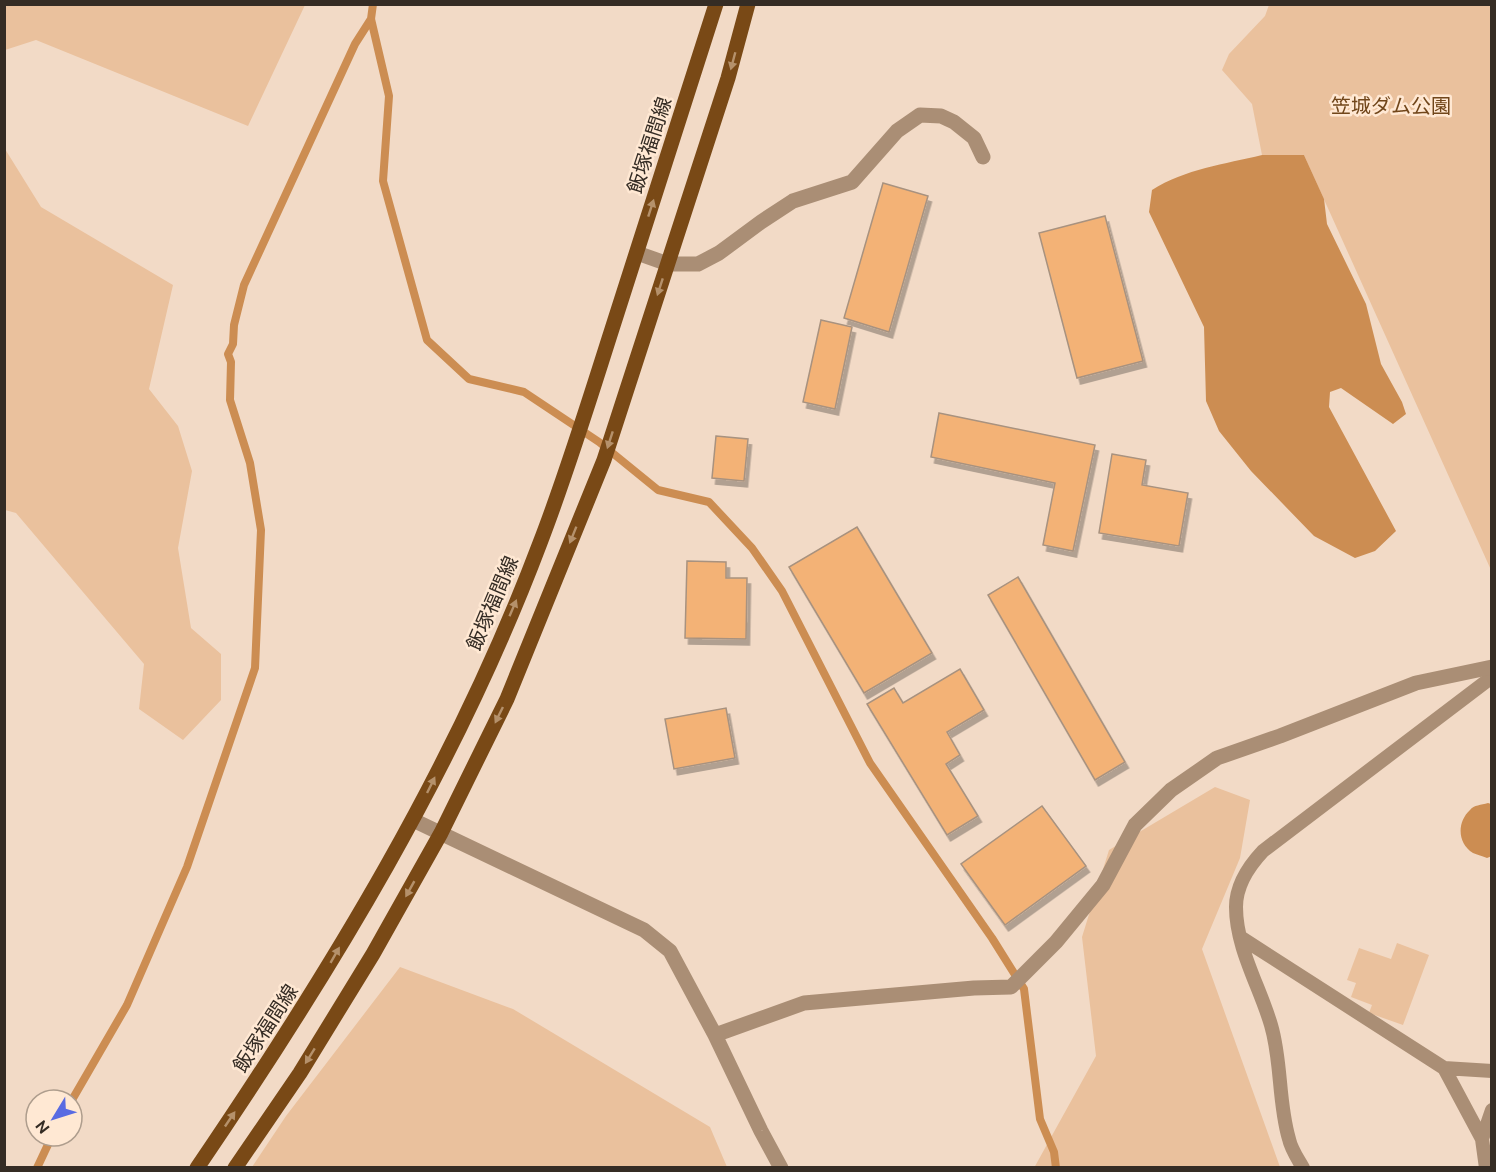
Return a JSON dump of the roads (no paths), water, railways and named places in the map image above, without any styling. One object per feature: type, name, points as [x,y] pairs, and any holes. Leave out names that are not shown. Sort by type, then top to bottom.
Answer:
[{"type":"main road","name":"飯塚福間線","points":[[197,1167],[270,1061],[325,973],[414,820],[489,664],[540,544],[595,384],[716,4]]},
{"type":"main road","points":[[235,1167],[300,1073],[373,954],[441,833],[507,699],[596,481],[728,78],[748,4]]},
{"type":"street","points":[[637,253],[668,264],[698,264],[719,253],[793,201],[852,182],[897,131],[920,115],[941,116],[954,122],[974,138],[984,157]]},
{"type":"street","points":[[716,1035],[804,1002],[1011,987],[1056,942],[1103,885],[1135,825],[1171,790],[1217,758],[1416,683],[1491,667]]},
{"type":"street","points":[[414,820],[644,930],[670,951],[716,1035],[761,1131],[781,1167]]},
{"type":"lane","points":[[1303,1167],[1289,1140],[1271,1025],[1237,928],[1236,904],[1239,885],[1249,866],[1263,851],[1491,677]]},
{"type":"lane","points":[[1240,937],[1444,1068],[1491,1071]]},
{"type":"lane","points":[[1444,1068],[1482,1139],[1486,1167]]},
{"type":"lane","points":[[1482,1139],[1491,1110]]},
{"type":"waterway","points":[[373,4],[371,19],[389,96],[383,181],[427,340],[469,379],[524,392],[599,442],[658,490],[709,502],[752,548],[782,591],[870,763],[992,938],[1024,989],[1040,1119],[1054,1152],[1056,1168]]},
{"type":"waterway","points":[[79,1088],[127,1005],[187,867],[255,668],[261,530],[250,463],[230,400],[231,362],[228,354],[233,344],[234,325],[244,285],[355,44],[371,19]]},
{"type":"waterway","points":[[37,1168],[46,1148]]},
{"type":"park label","name":"笠城ダム公園","points":[[1391,105]]}]
